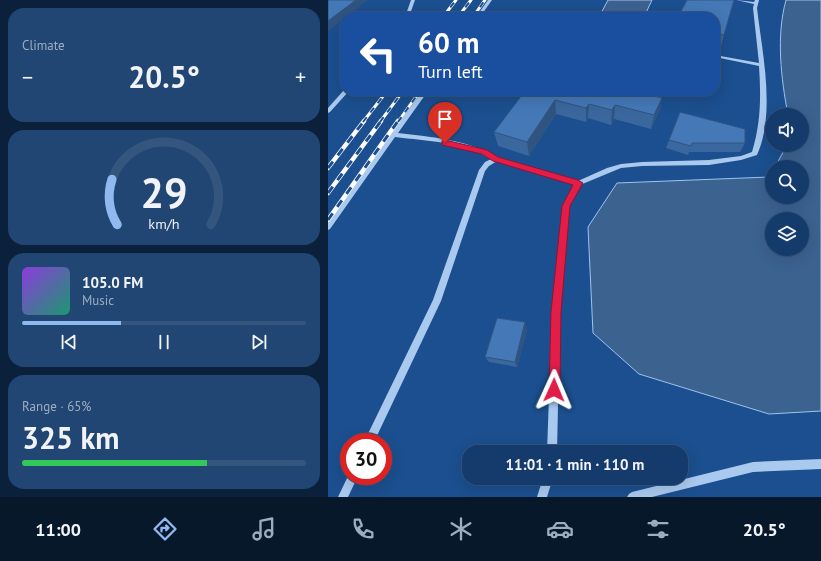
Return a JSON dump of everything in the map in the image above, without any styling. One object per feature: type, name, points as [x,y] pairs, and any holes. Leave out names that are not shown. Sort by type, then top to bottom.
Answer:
[{"type":"street","points":[[409,12],[413,0]]},
{"type":"street","points":[[482,12],[490,0]]},
{"type":"street","points":[[393,135],[432,140],[484,152],[496,159],[578,183],[625,165],[715,161],[744,158],[755,153],[758,145],[764,104],[756,2],[738,0]]},
{"type":"street","points":[[720,57],[760,65]]},
{"type":"street","points":[[328,111],[342,96]]},
{"type":"street","points":[[328,227],[421,96]]},
{"type":"street","points":[[373,433],[437,301],[482,170],[487,164],[496,159]]},
{"type":"street","points":[[552,445],[556,312],[566,206],[578,183]]},
{"type":"street","points":[[632,497],[753,467],[821,464]]},
{"type":"street","points":[[343,497],[349,485]]},
{"type":"street","points":[[542,497],[546,485]]},
{"type":"water","points":[[608,0],[652,0],[646,12],[602,12]]},
{"type":"water","points":[[786,0],[821,0],[821,411],[769,414],[639,374],[593,333],[588,227],[617,183],[765,177],[765,204],[809,204],[809,160],[779,160],[783,152],[809,152],[809,108],[787,108],[783,86],[780,42]]},
{"type":"building","points":[[328,0],[356,0],[328,21]]},
{"type":"building","points":[[687,0],[734,0],[724,35],[720,34],[720,12],[681,12]]},
{"type":"building","points":[[521,96],[654,96],[662,98],[654,115],[615,105],[612,110],[589,104],[586,108],[555,100],[527,142],[494,132]]},
{"type":"building","points":[[680,112],[745,129],[745,143],[692,143],[691,146],[669,140]]},
{"type":"building","points":[[497,318],[525,322],[515,362],[485,357]]},
{"type":"railway","points":[[447,12],[456,0]]},
{"type":"railway","points":[[462,12],[471,0]]},
{"type":"railway","points":[[477,12],[485,0]]},
{"type":"railway","points":[[363,122],[383,96]]},
{"type":"railway","points":[[380,122],[399,96]]},
{"type":"railway","points":[[398,122],[416,96]]},
{"type":"railway","points":[[328,168],[364,121]]},
{"type":"railway","points":[[328,193],[381,121]]},
{"type":"railway","points":[[328,220],[398,121]]},
{"type":"route","points":[[445,143],[484,152],[496,159],[578,183],[566,206],[556,312],[554,390]]}]
